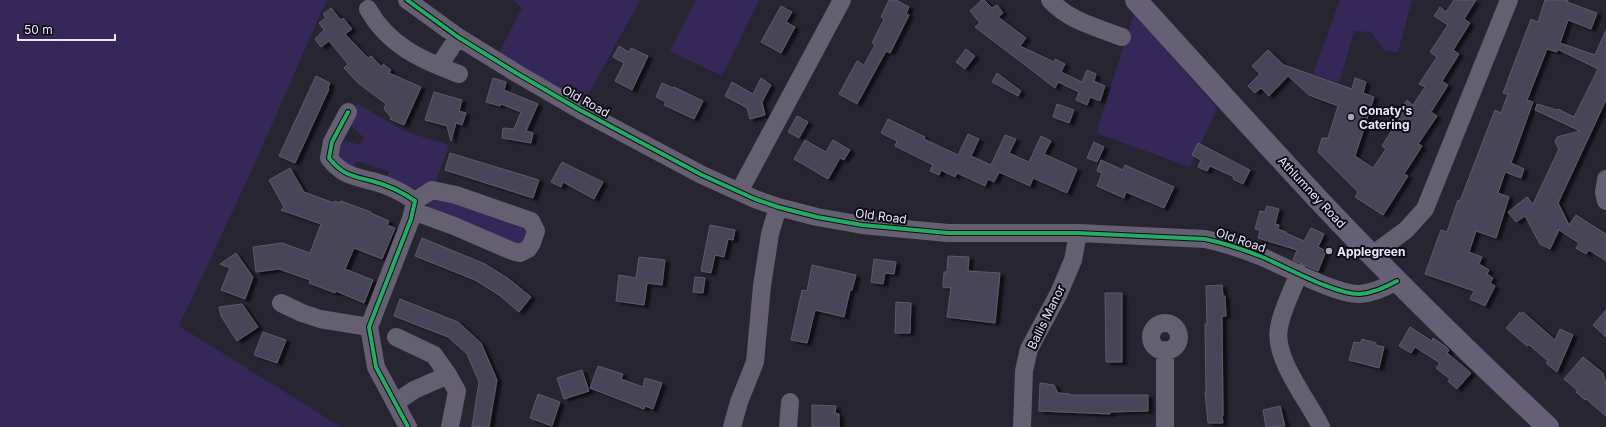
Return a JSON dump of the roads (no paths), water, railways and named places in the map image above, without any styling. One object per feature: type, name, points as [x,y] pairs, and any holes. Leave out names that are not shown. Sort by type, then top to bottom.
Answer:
[{"type":"main road","name":"Athlumney Road","points":[[1136,0],[1279,158],[1397,281],[1548,427]]},
{"type":"street","name":"Old Road","points":[[407,0],[458,37],[580,110],[702,175],[755,200],[778,207],[817,217],[862,225],[905,229],[948,232],[1078,234],[1205,239],[1225,243],[1348,293],[1370,292],[1387,287],[1397,281]]},
{"type":"street","points":[[738,192],[842,0]]},
{"type":"street","points":[[1372,255],[1406,230],[1425,209],[1509,0]]},
{"type":"street","points":[[1058,3],[1077,21],[1122,37]]},
{"type":"street","points":[[368,8],[380,28],[407,51],[420,59],[459,74]]},
{"type":"street","points":[[439,66],[458,37]]},
{"type":"street","points":[[348,112],[332,142],[329,158],[336,168],[352,177],[372,181],[404,193],[414,206],[512,252],[520,253],[528,249],[532,243],[536,231],[531,221],[456,195],[432,190],[414,206],[411,219],[369,327],[376,367],[408,427]]},
{"type":"street","points":[[1606,179],[1604,192],[1606,200]]},
{"type":"street","points":[[732,427],[739,402],[755,362],[762,286],[770,234],[778,207]]},
{"type":"street","name":"Ballis Manor","points":[[1022,427],[1024,371],[1029,348],[1059,294],[1073,260],[1078,234]]},
{"type":"street","points":[[1299,274],[1279,326],[1278,339],[1286,363],[1321,427]]},
{"type":"street","points":[[281,303],[302,313],[320,319],[369,327]]},
{"type":"street","points":[[396,336],[434,355],[448,374],[457,391],[450,427]]},
{"type":"street","points":[[1165,350],[1165,427]]},
{"type":"street","points":[[395,403],[414,390],[448,374]]},
{"type":"street","points":[[788,427],[790,402]]},
{"type":"place","name":"Conaty's Catering","points":[[1351,117]]},
{"type":"place","name":"Applegreen","points":[[1329,251]]}]
